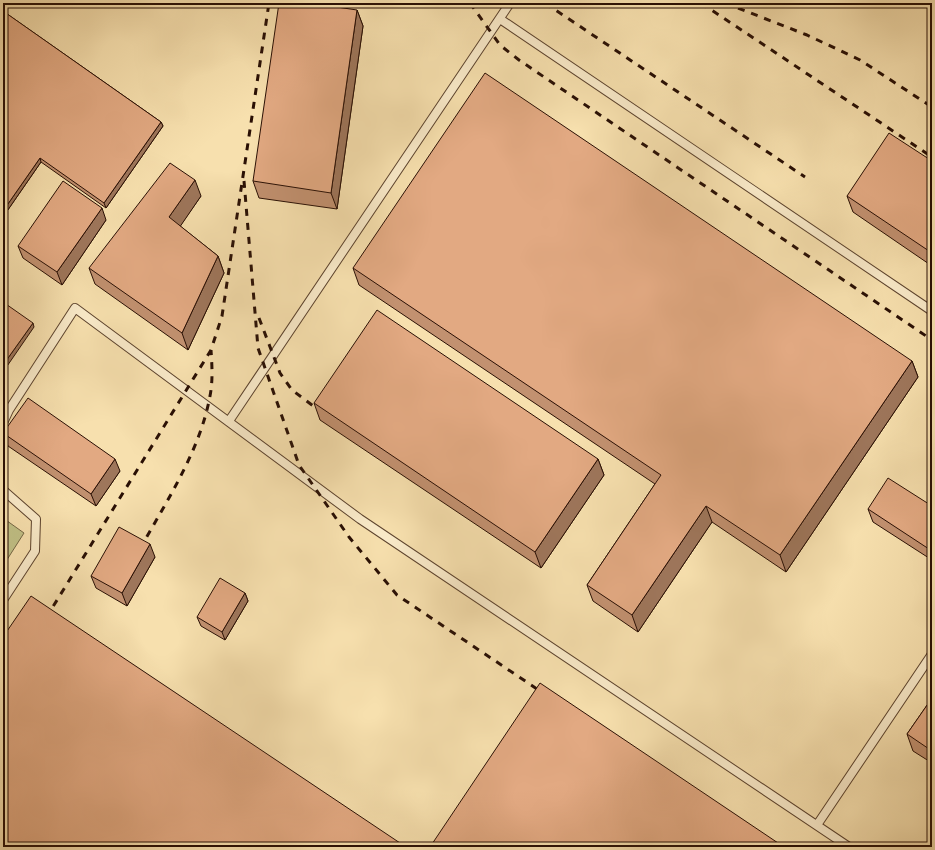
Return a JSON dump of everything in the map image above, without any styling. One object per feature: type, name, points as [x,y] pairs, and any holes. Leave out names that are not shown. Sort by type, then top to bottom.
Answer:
[{"type":"lane","points":[[229,421],[510,3]]},
{"type":"lane","points":[[500,19],[932,311]]},
{"type":"lane","points":[[3,423],[9,410],[75,308],[360,518],[849,847]]},
{"type":"lane","points":[[3,490],[36,519],[35,551],[3,600]]},
{"type":"lane","points":[[816,825],[932,654]]},
{"type":"green space","points":[[3,518],[24,533],[3,566]]},
{"type":"building","points":[[279,3],[310,3],[357,10],[331,193],[253,181]]},
{"type":"building","points":[[3,11],[161,122],[104,203],[40,158],[3,211]]},
{"type":"building","points":[[485,73],[912,361],[780,555],[706,506],[632,615],[587,585],[661,475],[353,268]]},
{"type":"building","points":[[889,133],[932,161],[932,253],[847,196]]},
{"type":"building","points":[[170,163],[195,180],[169,217],[218,256],[182,333],[89,268]]},
{"type":"building","points":[[63,181],[102,208],[57,272],[18,246]]},
{"type":"building","points":[[3,302],[33,323],[3,365]]},
{"type":"building","points":[[377,310],[598,459],[535,552],[314,403]]},
{"type":"building","points":[[28,398],[115,459],[91,494],[3,433]]},
{"type":"building","points":[[888,478],[932,506],[932,551],[868,509]]},
{"type":"building","points":[[119,527],[150,544],[122,593],[91,576]]},
{"type":"building","points":[[220,578],[245,593],[222,632],[197,617]]},
{"type":"building","points":[[31,596],[406,847],[3,847],[3,637]]},
{"type":"building","points":[[540,683],[784,847],[430,847]]},
{"type":"building","points":[[932,698],[932,751],[907,734]]},
{"type":"railway","points":[[46,618],[211,350],[222,316],[269,3]]},
{"type":"railway","points":[[470,3],[500,45],[519,60],[932,340]]},
{"type":"railway","points":[[545,3],[805,177]]},
{"type":"railway","points":[[701,3],[932,157]]},
{"type":"railway","points":[[725,3],[807,35],[860,60],[932,107]]},
{"type":"railway","points":[[244,181],[258,348],[299,465],[349,537],[397,595],[546,695]]},
{"type":"railway","points":[[259,318],[280,373],[292,390],[324,414]]},
{"type":"railway","points":[[140,549],[191,456],[199,436],[211,390],[211,350]]}]
